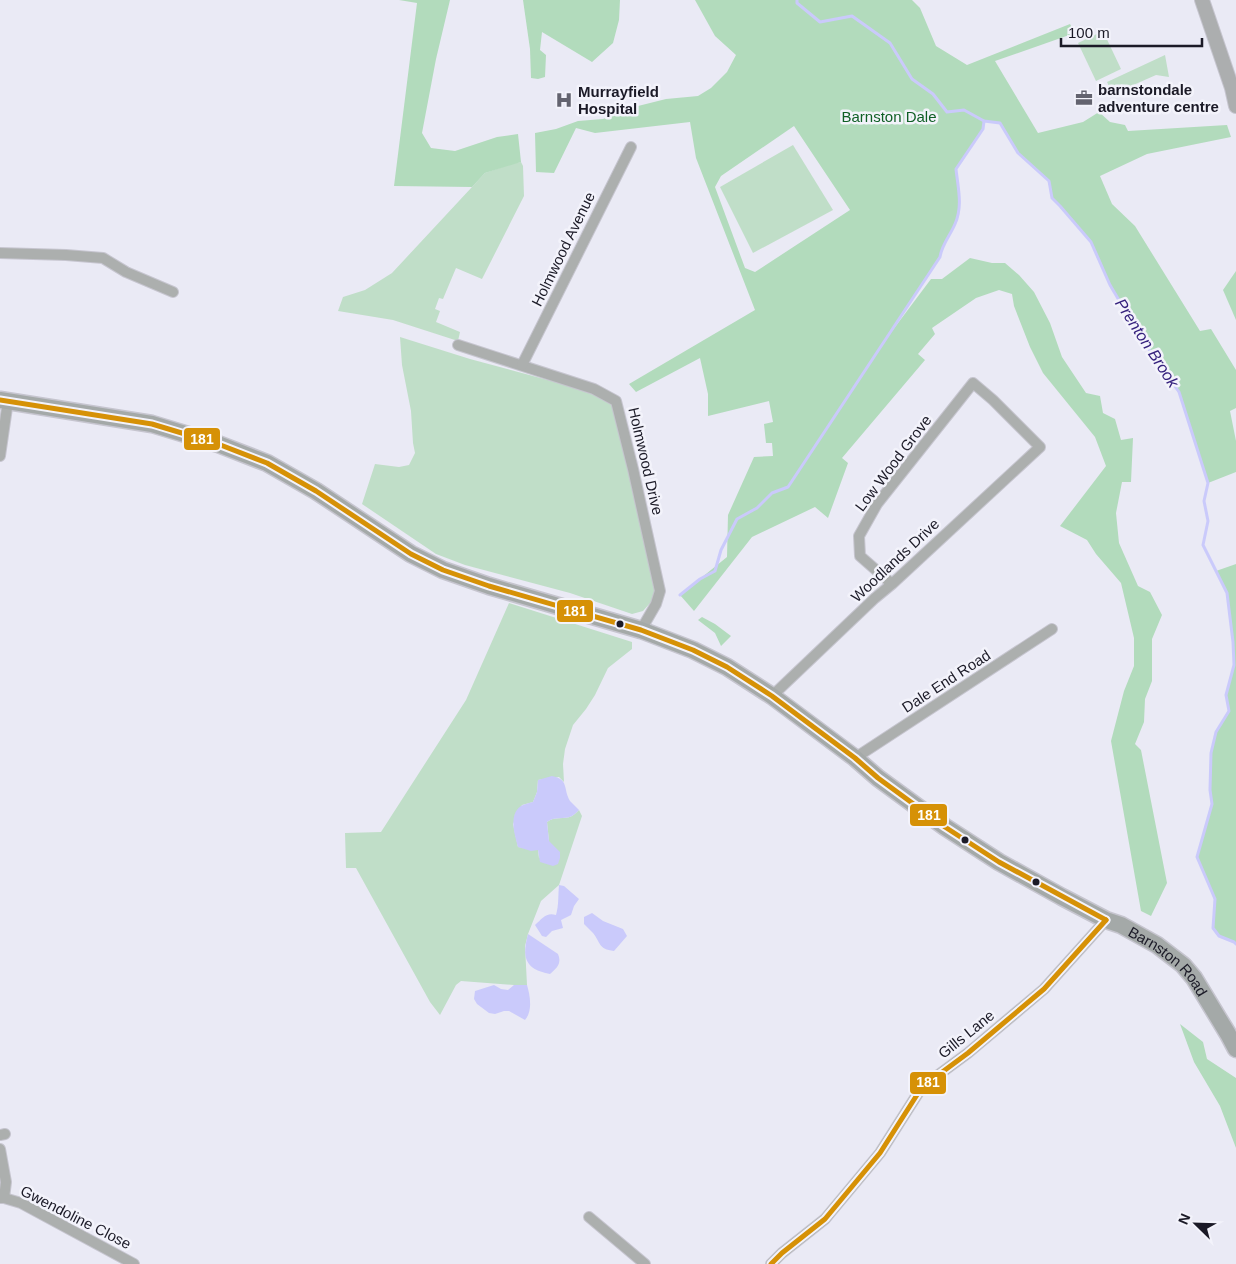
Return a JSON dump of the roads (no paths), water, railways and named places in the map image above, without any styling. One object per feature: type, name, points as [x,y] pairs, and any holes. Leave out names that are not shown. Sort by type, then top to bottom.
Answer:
[{"type":"main road","name":"Barnston Road","points":[[4,400],[152,424],[218,444],[267,463],[316,491],[411,554],[443,570],[489,586],[641,630],[693,650],[727,667],[772,696],[944,827],[999,862],[1106,920],[1121,925],[1157,945],[1183,965],[1194,978],[1236,1049]]},
{"type":"street","points":[[1202,0],[1232,88],[1236,106]]},
{"type":"street","name":"Holmwood Avenue","points":[[522,365],[631,147]]},
{"type":"street","points":[[0,253],[103,258],[126,272],[173,292]]},
{"type":"street","name":"Holmwood Drive","points":[[458,345],[594,389],[616,401],[660,591],[656,604],[641,630]]},
{"type":"street","name":"Low Wood Grove","points":[[892,584],[860,556],[859,536],[876,504],[973,383],[993,400],[1040,447]]},
{"type":"street","points":[[0,456],[4,400]]},
{"type":"street","name":"Woodlands Drive","points":[[772,696],[1040,447]]},
{"type":"street","name":"Dale End Road","points":[[855,758],[1052,629]]},
{"type":"street","name":"Gills Lane","points":[[771,1264],[825,1219],[880,1153],[922,1087],[968,1053],[1044,989],[1106,920]]},
{"type":"street","points":[[0,1149],[6,1182],[2,1198]]},
{"type":"street","name":"Gwendoline Close","points":[[2,1198],[21,1203],[134,1264]]},
{"type":"street","points":[[589,1216],[645,1264]]},
{"type":"water","points":[[552,776],[561,779],[570,801],[579,810],[569,817],[553,819],[547,822],[549,841],[560,852],[558,864],[553,866],[540,862],[538,850],[531,851],[518,847],[514,825],[517,810],[522,805],[533,802],[537,792],[538,780]]},
{"type":"water","points":[[559,885],[564,886],[579,899],[571,915],[561,920],[563,928],[552,931],[546,937],[542,936],[535,925],[547,915],[556,915]]},
{"type":"water","points":[[592,913],[603,921],[623,929],[627,936],[614,951],[602,947],[593,933],[584,924],[584,917]]},
{"type":"water","points":[[528,934],[558,954],[558,965],[550,974],[535,969],[527,961],[525,949]]},
{"type":"water","points":[[494,985],[508,990],[514,985],[527,985],[530,1008],[525,1020],[509,1011],[495,1014],[489,1013],[477,1004],[474,999],[475,991]]},
{"type":"waterway","name":"Prenton Brook","points":[[797,0],[797,3],[820,22],[852,16],[890,43],[912,79],[933,94],[947,112],[964,110],[984,121],[1000,123],[1018,153],[1049,181],[1052,198],[1091,242],[1110,285],[1143,341],[1179,392],[1208,483],[1204,501],[1208,521],[1203,545],[1227,593],[1234,665],[1226,695],[1229,711],[1216,732],[1211,753],[1210,790],[1212,804],[1197,857],[1215,899],[1213,928],[1219,936],[1236,944]]},
{"type":"waterway","points":[[680,595],[700,579],[715,571],[721,550],[737,519],[757,508],[772,493],[788,487],[940,257],[944,244],[955,224],[959,210],[956,169],[983,129],[984,121]]},
{"type":"place","name":"barnstondale adventure centre","points":[[1084,98]]},
{"type":"place","name":"Murrayfield Hospital","points":[[564,100]]},
{"type":"park label","name":"Barnston Dale","points":[[889,116]]}]
